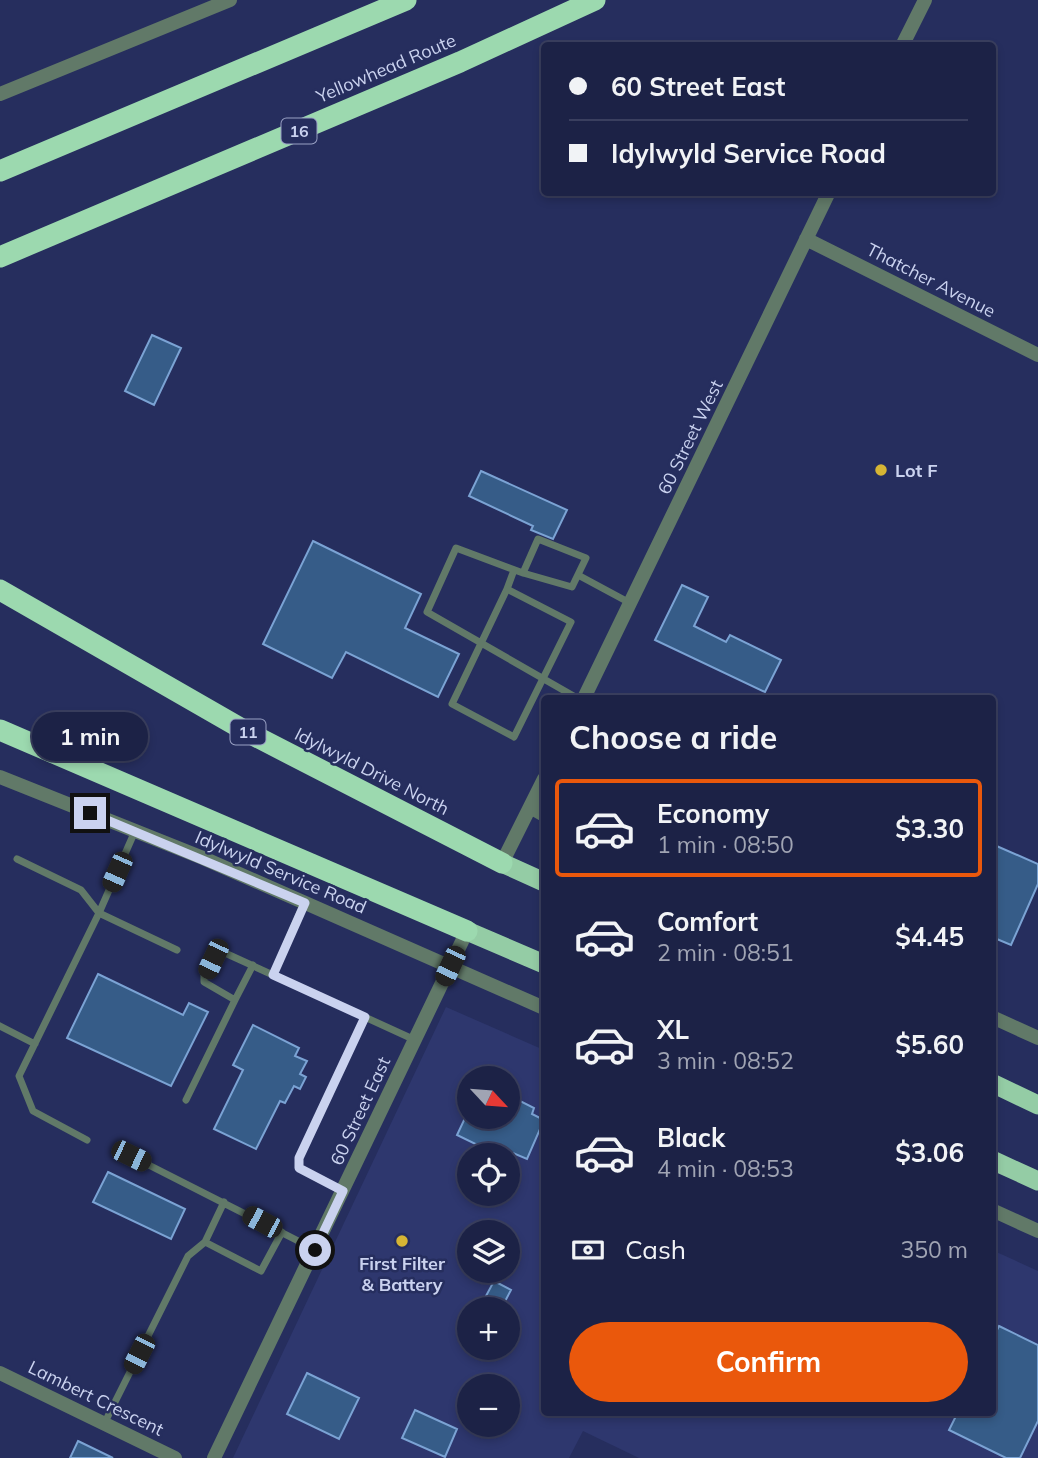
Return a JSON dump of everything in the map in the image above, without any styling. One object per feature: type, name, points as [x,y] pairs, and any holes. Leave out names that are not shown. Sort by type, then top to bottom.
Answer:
[{"type":"highway","points":[[0,171],[406,0]]},
{"type":"highway","name":"Yellowhead Route","points":[[0,257],[460,62],[595,0]]},
{"type":"highway","name":"Idylwyld Drive North","points":[[0,590],[249,733],[541,881]]},
{"type":"highway","points":[[0,730],[541,963]]},
{"type":"highway","points":[[996,1082],[1038,1098]]},
{"type":"highway","points":[[996,1083],[1038,1105]]},
{"type":"highway","points":[[996,1162],[1038,1181]]},
{"type":"street","points":[[0,94],[230,0]]},
{"type":"street","points":[[904,42],[925,0]]},
{"type":"street","name":"60 Street West","points":[[586,695],[827,196]]},
{"type":"street","name":"Thatcher Avenue","points":[[806,239],[1038,355]]},
{"type":"street","name":"Idylwyld Service Road","points":[[0,777],[305,903],[541,1007]]},
{"type":"street","points":[[502,863],[541,785]]},
{"type":"street","points":[[530,807],[541,813]]},
{"type":"street","name":"60 Street East","points":[[214,1458],[467,931]]},
{"type":"street","points":[[996,1019],[1038,1038]]},
{"type":"street","points":[[996,1212],[1038,1231]]},
{"type":"street","name":"Lambert Crescent","points":[[0,1373],[175,1458]]},
{"type":"lane","points":[[523,573],[538,538],[586,558],[572,587],[523,573],[514,570],[456,548],[427,612],[572,695]]},
{"type":"lane","points":[[507,589],[571,622],[514,737],[452,704],[514,570]]},
{"type":"lane","points":[[578,575],[631,604]]},
{"type":"lane","points":[[87,1140],[33,1111],[19,1076],[99,913],[135,831]]},
{"type":"lane","points":[[17,859],[81,890],[99,913],[177,950]]},
{"type":"lane","points":[[273,975],[305,903]]},
{"type":"lane","points":[[235,1000],[204,982],[218,952],[253,965],[415,1040]]},
{"type":"lane","points":[[186,1100],[253,965]]},
{"type":"lane","points":[[343,1191],[299,1168],[299,1158],[365,1017]]},
{"type":"lane","points":[[0,1026],[35,1044]]},
{"type":"lane","points":[[131,1156],[315,1250]]},
{"type":"lane","points":[[104,1424],[188,1256],[205,1242],[224,1202]]},
{"type":"lane","points":[[205,1242],[261,1271],[282,1232]]},
{"type":"shaded area","name":"First Filter & Battery","points":[[446,1007],[541,1049],[541,1416],[996,1416],[996,1252],[1038,1271],[1038,1458],[639,1458],[583,1431],[569,1458],[233,1458]]},
{"type":"building","points":[[152,335],[181,348],[154,405],[125,391]]},
{"type":"building","points":[[481,471],[567,510],[553,539],[531,530],[533,526],[469,496]]},
{"type":"building","points":[[313,541],[421,594],[405,628],[459,654],[438,697],[346,652],[332,678],[263,644]]},
{"type":"building","points":[[682,585],[708,597],[694,626],[726,642],[730,635],[781,660],[765,692],[655,640]]},
{"type":"building","points":[[996,846],[1038,864],[1038,884],[1011,945],[996,939]]},
{"type":"building","points":[[98,974],[183,1015],[189,1003],[208,1012],[171,1086],[67,1038]]},
{"type":"building","points":[[253,1025],[299,1048],[295,1056],[307,1061],[300,1074],[306,1077],[300,1089],[294,1086],[285,1103],[280,1101],[256,1149],[214,1129],[243,1070],[233,1065]]},
{"type":"building","points":[[520,1101],[534,1108],[532,1114],[541,1118],[541,1127],[527,1159],[520,1156],[520,1143],[473,1143],[457,1135],[460,1129],[520,1129]]},
{"type":"building","points":[[108,1172],[185,1209],[171,1239],[93,1202]]},
{"type":"building","points":[[493,1283],[511,1290],[507,1297],[485,1297]]},
{"type":"building","points":[[999,1326],[1038,1345],[1038,1421],[1020,1458],[1006,1458],[949,1430],[956,1416],[996,1416],[996,1332]]},
{"type":"building","points":[[307,1373],[359,1398],[339,1439],[287,1414]]},
{"type":"building","points":[[415,1410],[457,1429],[445,1457],[402,1438]]},
{"type":"building","points":[[78,1441],[113,1458],[70,1458]]},
{"type":"place","name":"Lot F","points":[[881,470]]},
{"type":"place","name":"First Filter & Battery","points":[[402,1241]]},
{"type":"route","points":[[90,813],[305,903],[273,975],[365,1017],[299,1158],[299,1168],[343,1191],[315,1250]]}]
